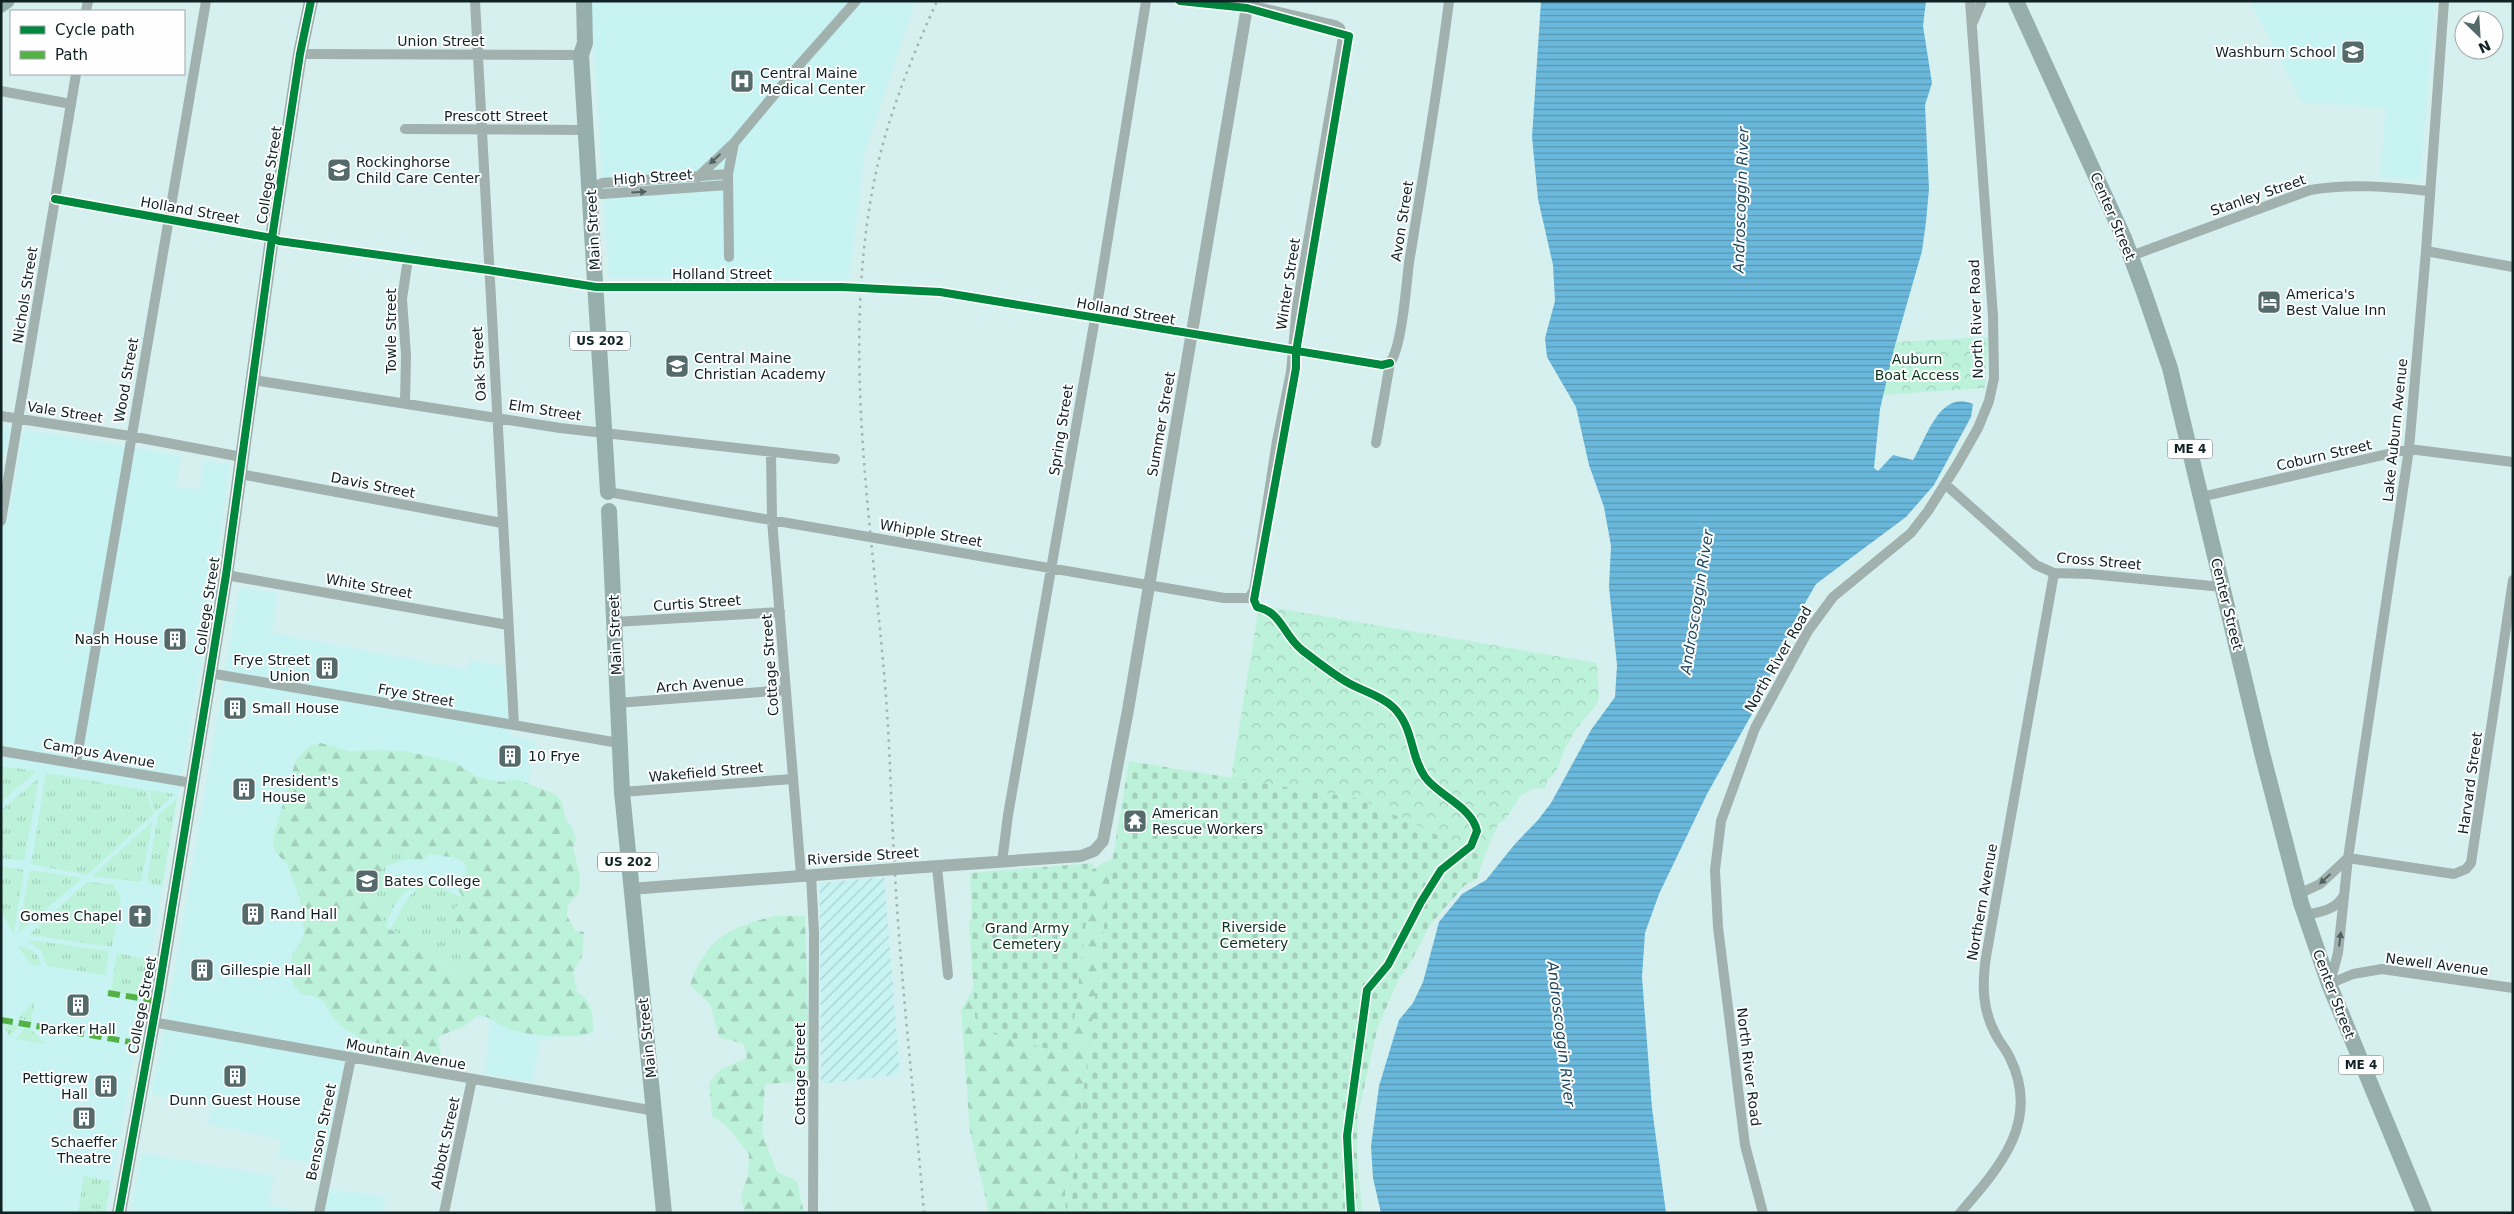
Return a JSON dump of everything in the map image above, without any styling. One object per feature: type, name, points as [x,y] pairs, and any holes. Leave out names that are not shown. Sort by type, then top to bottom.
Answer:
[{"type":"highway","name":"Main Street","points":[[575,1],[576,44],[581,55],[587,130],[608,492]]},
{"type":"highway","name":"Main Street","points":[[581,55],[585,43],[584,1]]},
{"type":"highway","name":"Center Street","points":[[2016,1],[2131,256],[2170,368],[2222,586],[2305,916],[2329,984],[2424,1213]]},
{"type":"highway","name":"Main Street","points":[[609,511],[622,792],[630,889],[655,1111],[664,1213]]},
{"type":"main road","points":[[1,5],[7,1]]},
{"type":"main road","name":"College Street","points":[[118,1213],[152,1022],[226,575],[272,238],[300,54],[311,1]]},
{"type":"main road","name":"Main Street","points":[[608,492],[609,511]]},
{"type":"street","name":"Wood Street","points":[[76,763],[130,436],[206,1]]},
{"type":"street","name":"Oak Street","points":[[475,1],[514,725]]},
{"type":"street","name":"High Street","points":[[698,177],[734,143],[856,1]]},
{"type":"street","name":"Spring Street","points":[[1002,862],[1095,318],[1146,1]]},
{"type":"street","points":[[1225,1],[1248,3]]},
{"type":"street","name":"Avon Street","points":[[1376,443],[1390,363],[1393,359],[1400,327],[1431,136],[1449,1]]},
{"type":"street","name":"North River Road","points":[[1763,1213],[1745,1144],[1741,1119],[1718,927],[1714,870],[1721,821],[1755,728],[1822,610],[1843,588],[1911,533],[1945,484],[1978,428],[1989,401],[1994,378],[1993,316],[1970,1]]},
{"type":"street","name":"North River Road","points":[[1973,22],[1982,1]]},
{"type":"street","name":"Lake Auburn Avenue","points":[[2329,984],[2338,953],[2348,858],[2409,449],[2426,251],[2444,1]]},
{"type":"street","name":"Winter Street","points":[[1248,3],[1335,25],[1342,32],[1342,42],[1326,126],[1292,352],[1291,372],[1277,442],[1254,590],[1249,598]]},
{"type":"street","name":"Summer Street","points":[[1096,849],[1103,841],[1106,829],[1248,3]]},
{"type":"street","name":"Union Street","points":[[300,54],[581,55]]},
{"type":"street","name":"Nichols Street","points":[[1,521],[76,75]]},
{"type":"street","points":[[1,91],[71,104]]},
{"type":"street","name":"Prescott Street","points":[[405,129],[587,130]]},
{"type":"street","name":"High Street","points":[[728,180],[734,143]]},
{"type":"street","name":"High Street","points":[[591,190],[602,182],[698,177],[728,180]]},
{"type":"street","name":"High Street","points":[[591,190],[602,194],[728,180]]},
{"type":"street","points":[[728,180],[728,257]]},
{"type":"street","name":"Stanley Street","points":[[2131,256],[2310,190],[2328,187],[2362,186],[2429,191]]},
{"type":"street","name":"Holland Street","points":[[55,199],[272,238],[278,242],[488,270],[596,287],[842,287],[926,291],[1292,352],[1382,365],[1390,363]]},
{"type":"street","points":[[2426,251],[2513,267]]},
{"type":"street","name":"Towle Street","points":[[405,403],[406,355],[402,299],[408,259]]},
{"type":"street","name":"Elm Street","points":[[253,380],[496,416],[560,428],[835,459]]},
{"type":"street","name":"Vale Street","points":[[1,416],[130,436],[242,457]]},
{"type":"street","name":"Coburn Street","points":[[2201,497],[2409,449],[2513,462]]},
{"type":"street","name":"Cottage Street","points":[[770,452],[772,520],[792,779],[814,933],[813,1213]]},
{"type":"street","name":"Davis Street","points":[[240,474],[502,523]]},
{"type":"street","name":"Cross Street","points":[[1945,484],[2036,565],[2054,573],[2090,574],[2222,586]]},
{"type":"street","name":"Whipple Street","points":[[608,492],[1224,598],[1249,598]]},
{"type":"street","name":"Northern Avenue","points":[[1960,1213],[2005,1157],[2016,1136],[2020,1116],[2020,1091],[2015,1069],[1996,1035],[1986,1011],[1983,983],[2054,573]]},
{"type":"street","name":"White Street","points":[[226,575],[508,625]]},
{"type":"street","name":"Harvard Street","points":[[2348,858],[2454,874],[2466,870],[2470,863],[2513,580]]},
{"type":"street","name":"Curtis Street","points":[[615,622],[780,612]]},
{"type":"street","name":"Frye Street","points":[[209,673],[619,743]]},
{"type":"street","name":"Arch Avenue","points":[[617,704],[786,690]]},
{"type":"street","name":"Campus Avenue","points":[[1,751],[192,783]]},
{"type":"street","name":"Wakefield Street","points":[[622,792],[792,779]]},
{"type":"street","name":"Riverside Street","points":[[630,889],[1082,856],[1096,849]]},
{"type":"street","points":[[2299,894],[2320,884],[2348,858]]},
{"type":"street","points":[[937,867],[948,975]]},
{"type":"street","points":[[2305,916],[2335,906],[2345,893]]},
{"type":"street","name":"Newell Avenue","points":[[2329,984],[2353,974],[2382,969],[2513,988]]},
{"type":"street","name":"Mountain Avenue","points":[[152,1022],[655,1111]]},
{"type":"street","name":"Benson Street","points":[[319,1213],[351,1058]]},
{"type":"street","name":"Abbott Street","points":[[444,1213],[472,1079]]},
{"type":"shaded area","name":"Central Maine Medical Center","points":[[591,1],[915,1],[865,151],[849,279],[609,277]]},
{"type":"shaded area","name":"Washburn School","points":[[2250,1],[2435,1],[2420,180],[2380,177],[2386,108],[2302,102]]},
{"type":"shaded area","points":[[1,426],[11,427],[6,454],[1,453]]},
{"type":"shaded area","points":[[26,430],[181,456],[176,487],[200,490],[204,460],[230,465],[210,611],[107,1213],[1,1213],[1,521],[8,521],[23,432]]},
{"type":"shaded area","name":"Bates College","points":[[239,588],[277,593],[272,633],[468,670],[470,660],[503,666],[511,736],[536,741],[524,808],[556,1037],[539,1040],[533,1082],[485,1074],[490,1020],[473,1017],[435,1019],[443,1070],[346,1053],[323,1165],[278,1157],[281,1139],[208,1124],[211,1106],[151,1094],[166,1021]]},
{"type":"shaded area","points":[[884,877],[900,1074],[821,1084],[820,883]]},
{"type":"shaded area","points":[[141,1153],[274,1176],[269,1205],[309,1213],[131,1213]]},
{"type":"shaded area","points":[[318,1188],[386,1197],[383,1213],[314,1213]]},
{"type":"green space","name":"Auburn Boat Access","points":[[1988,337],[1985,388],[1883,395],[1896,342]]},
{"type":"green space","points":[[1259,605],[1597,663],[1599,697],[1597,704],[1576,729],[1565,749],[1555,774],[1548,779],[1545,789],[1535,788],[1520,796],[1506,819],[1498,824],[1484,857],[1361,799],[1231,778]]},
{"type":"green space","points":[[321,743],[352,752],[365,750],[405,751],[456,763],[477,777],[502,782],[516,779],[555,794],[562,802],[566,821],[572,827],[576,839],[573,848],[580,875],[579,893],[568,905],[567,916],[575,930],[584,932],[582,957],[573,972],[577,992],[586,1000],[591,1009],[593,1032],[576,1036],[527,1034],[509,1029],[490,1019],[477,1015],[468,1024],[438,1038],[443,1070],[399,1062],[388,1048],[352,1033],[333,1018],[326,1004],[316,997],[304,994],[293,986],[291,955],[301,942],[304,933],[299,896],[287,864],[275,852],[273,837],[296,760],[309,746]],"holes":[[[391,843],[400,844],[412,859],[422,861],[429,854],[447,856],[458,859],[466,867],[467,873],[453,883],[462,895],[455,910],[456,920],[469,948],[466,974],[458,976],[414,942],[387,928],[377,909],[360,890],[355,873],[363,870],[372,874],[381,872],[383,847]]]},
{"type":"green space","name":"Riverside Cemetery","points":[[1129,761],[1361,799],[1484,857],[1477,879],[1465,885],[1429,926],[1413,958],[1398,981],[1378,1026],[1358,1114],[1357,1155],[1362,1213],[1066,1213],[1065,1189],[1071,1190],[1112,862]]},
{"type":"green space","points":[[1,766],[37,771],[1,802]]},
{"type":"green space","points":[[46,773],[146,790],[154,814],[87,875],[31,864]]},
{"type":"green space","points":[[39,778],[24,861],[1,858],[1,810]]},
{"type":"green space","points":[[148,790],[175,794],[155,812]]},
{"type":"green space","points":[[177,798],[162,887],[150,884],[147,880],[158,815]]},
{"type":"green space","points":[[153,821],[141,882],[92,876]]},
{"type":"green space","points":[[391,843],[400,844],[412,859],[403,860],[385,867],[386,877],[406,873],[407,881],[410,883],[431,885],[458,896],[462,895],[455,910],[456,920],[469,948],[466,975],[459,976],[414,942],[390,929],[404,904],[415,891],[415,888],[410,889],[400,898],[389,916],[387,928],[374,906],[357,884],[355,873],[363,870],[372,874],[381,872],[383,847]]},
{"type":"green space","points":[[1111,859],[1136,871],[1085,1213],[989,1213],[970,1131],[961,1010],[977,982],[970,934],[975,897],[1089,871]]},
{"type":"green space","name":"Grand Army Cemetery","points":[[1093,863],[1070,1055],[976,1029],[969,921],[972,921],[970,873]]},
{"type":"green space","points":[[1,866],[24,870],[14,934],[1,912]]},
{"type":"green space","points":[[30,870],[82,878],[18,934]]},
{"type":"green space","points":[[87,882],[113,884],[121,897],[112,947],[29,935]]},
{"type":"green space","points":[[774,916],[805,916],[810,1081],[765,1084],[762,1133],[777,1172],[797,1181],[804,1213],[745,1213],[741,1196],[748,1174],[749,1154],[727,1127],[712,1116],[709,1083],[721,1069],[747,1058],[744,1044],[719,1037],[710,1004],[690,985],[703,956],[721,937],[744,925]]},
{"type":"green space","points":[[30,940],[109,951],[105,975],[47,966],[41,951],[29,942]]},
{"type":"green space","points":[[18,946],[34,952],[42,966],[30,964]]},
{"type":"green space","points":[[117,953],[150,959],[143,997],[111,992]]},
{"type":"green space","points":[[35,1000],[31,1021],[18,1018]]},
{"type":"green space","points":[[3,1024],[19,1026],[10,1037]]},
{"type":"green space","points":[[25,1028],[29,1028],[45,1044],[16,1039]]},
{"type":"green space","points":[[84,1176],[110,1181],[105,1213],[78,1213]]},
{"type":"water","name":"Androscoggin River","points":[[1541,1],[1926,1],[1923,26],[1932,83],[1925,105],[1929,189],[1926,222],[1922,251],[1894,349],[1880,409],[1874,468],[1878,471],[1893,455],[1913,460],[1929,428],[1943,409],[1952,403],[1962,401],[1973,404],[1971,417],[1934,485],[1906,517],[1816,584],[1794,622],[1757,705],[1707,794],[1659,894],[1645,933],[1642,977],[1652,1108],[1666,1213],[1381,1213],[1373,1178],[1371,1146],[1379,1086],[1399,1020],[1413,1003],[1423,982],[1439,922],[1462,894],[1486,880],[1515,844],[1538,820],[1551,803],[1591,730],[1615,697],[1617,665],[1609,587],[1611,546],[1604,507],[1589,465],[1576,407],[1547,357],[1545,338],[1555,301],[1553,265],[1538,199],[1532,137]]},
{"type":"railway","points":[[924,1213],[900,946],[889,737],[863,442],[860,314],[864,251],[878,163],[899,92],[937,1]]},
{"type":"marked path","points":[[108,993],[157,1001]]},
{"type":"marked path","points":[[1,1020],[148,1045]]},
{"type":"cycle path","points":[[119,1213],[158,995],[226,575],[272,238],[300,54],[311,1]]},
{"type":"cycle path","points":[[1180,1],[1247,8],[1349,36],[1296,352],[1296,368],[1254,600],[1257,607],[1272,614],[1290,638],[1312,658],[1345,681],[1383,700],[1394,708],[1405,724],[1420,769],[1425,777],[1469,815],[1477,831],[1471,846],[1441,870],[1421,902],[1388,965],[1367,990],[1347,1136],[1351,1213]]},
{"type":"cycle path","points":[[55,199],[272,238],[279,241],[596,287],[842,287],[940,292],[1382,365],[1390,363]]},
{"type":"place","name":"Washburn School","points":[[2353,52]]},
{"type":"place","name":"Central Maine Medical Center","points":[[742,81]]},
{"type":"place","name":"Rockinghorse Child Care Center","points":[[339,170]]},
{"type":"place","name":"America's Best Value Inn","points":[[2269,302]]},
{"type":"place","name":"Central Maine Christian Academy","points":[[677,366]]},
{"type":"place","name":"Nash House","points":[[175,639]]},
{"type":"place","name":"Frye Street Union","points":[[327,668]]},
{"type":"place","name":"Small House","points":[[235,708]]},
{"type":"place","name":"10 Frye","points":[[510,756]]},
{"type":"place","name":"President's House","points":[[244,789]]},
{"type":"place","name":"American Rescue Workers","points":[[1135,821]]},
{"type":"place","name":"Bates College","points":[[367,881]]},
{"type":"place","name":"Rand Hall","points":[[253,914]]},
{"type":"place","name":"Gomes Chapel","points":[[140,916]]},
{"type":"place","name":"Gillespie Hall","points":[[202,970]]},
{"type":"place","name":"Parker Hall","points":[[78,1005]]},
{"type":"place","name":"Dunn Guest House","points":[[235,1076]]},
{"type":"place","name":"Pettigrew Hall","points":[[106,1086]]},
{"type":"place","name":"Schaeffer Theatre","points":[[84,1118]]}]
